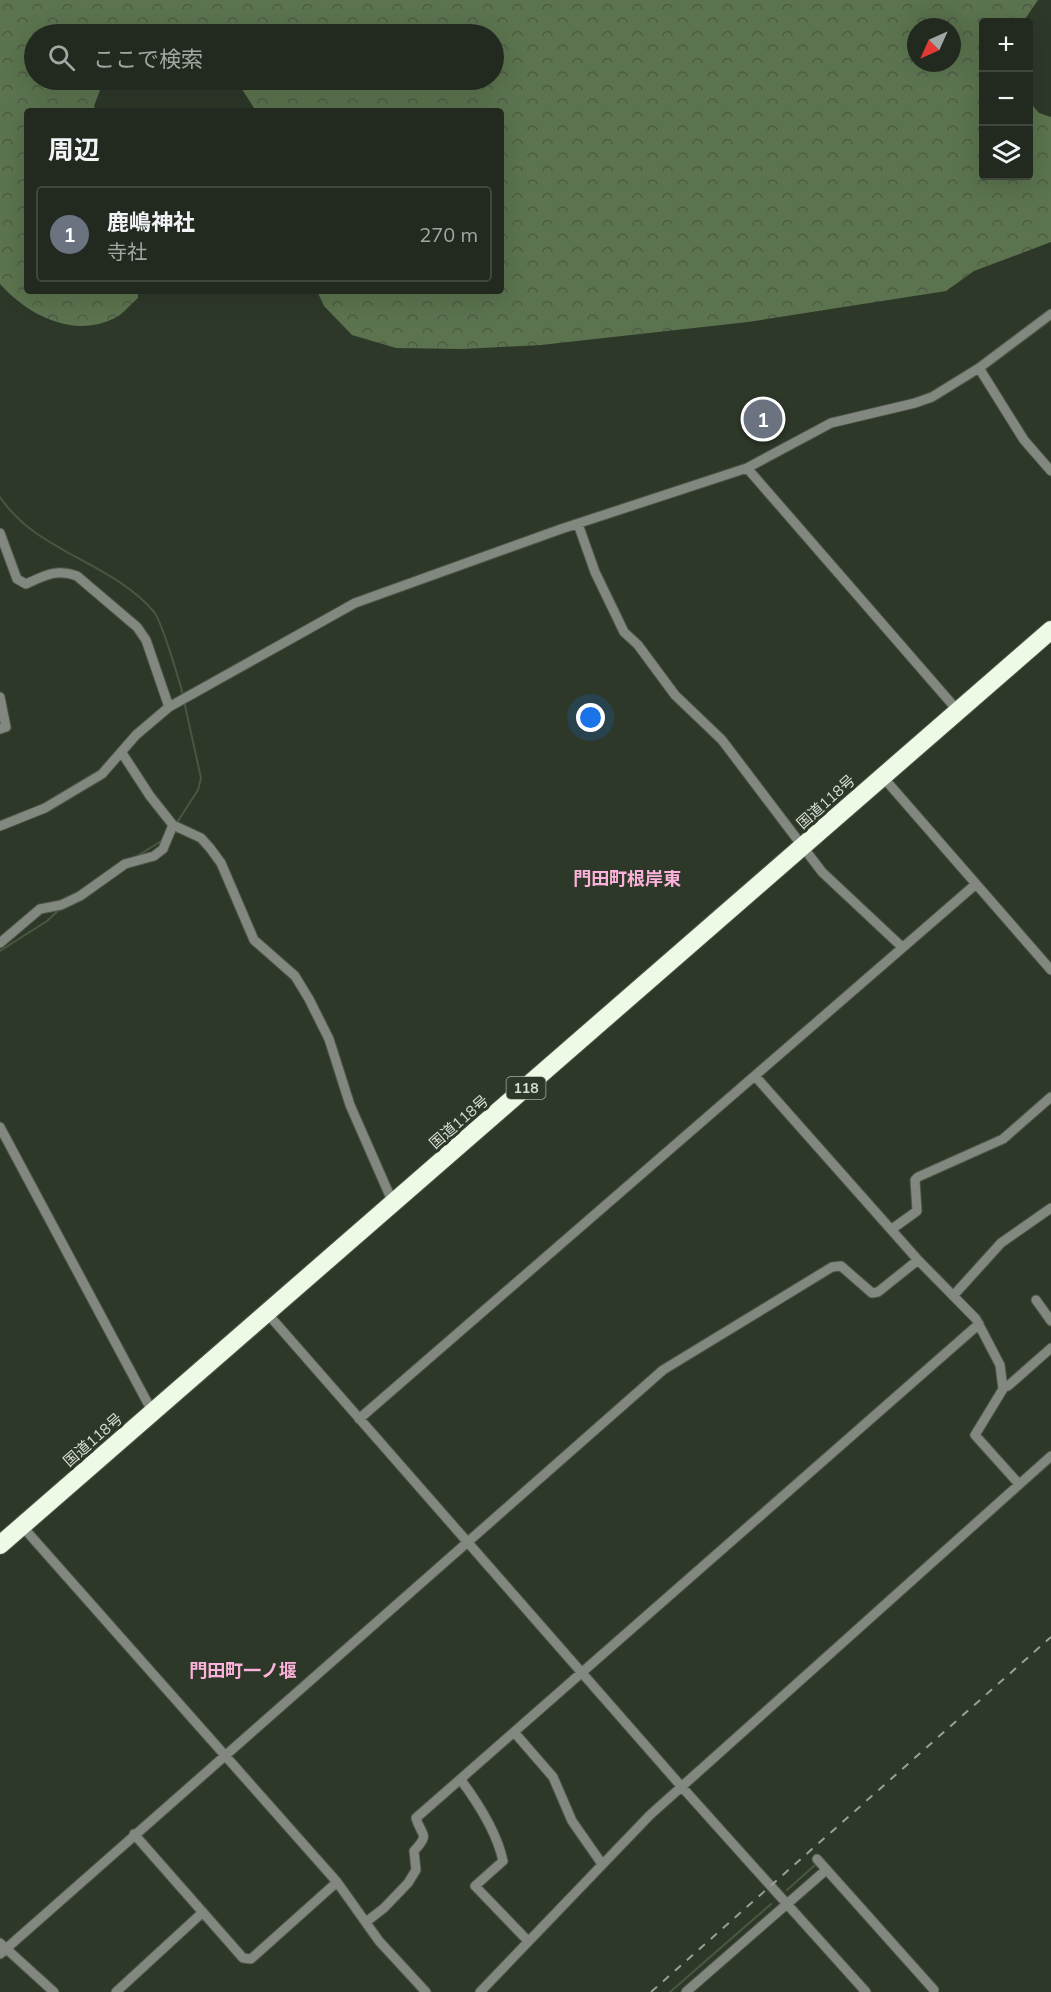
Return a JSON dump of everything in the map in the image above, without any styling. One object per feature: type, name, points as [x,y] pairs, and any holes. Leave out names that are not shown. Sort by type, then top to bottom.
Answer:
[{"type":"highway","name":"国道118号","points":[[0,1545],[1051,630]]},
{"type":"street","points":[[0,826],[45,808],[102,774],[136,735],[169,707],[355,603],[578,524],[747,468],[831,423],[915,404],[932,397],[979,368],[1051,314]]},
{"type":"street","points":[[979,368],[1024,440],[1051,471]]},
{"type":"street","points":[[747,468],[958,711]]},
{"type":"street","points":[[578,524],[595,572],[624,632],[638,645],[675,695],[722,740],[822,872],[902,947]]},
{"type":"street","points":[[0,533],[17,579],[26,584],[53,572],[66,572],[76,576],[137,627],[146,640],[169,707]]},
{"type":"street","points":[[0,698],[6,727],[0,729]]},
{"type":"street","points":[[122,753],[150,796],[173,825],[201,838],[210,848],[221,863],[254,940],[295,976],[309,999],[329,1039],[350,1105],[393,1203]]},
{"type":"street","points":[[882,776],[1051,970]]},
{"type":"street","points":[[0,943],[40,909],[61,905],[80,896],[125,864],[154,856],[163,849],[173,825]]},
{"type":"street","points":[[359,1419],[976,884]]},
{"type":"street","points":[[755,1076],[918,1260],[979,1324],[1000,1365],[1003,1387],[975,1436],[1019,1484]]},
{"type":"street","points":[[892,1229],[917,1211],[915,1180],[918,1177],[1003,1139],[1051,1097]]},
{"type":"street","points":[[0,1127],[153,1413]]},
{"type":"street","points":[[953,1296],[1001,1243],[1051,1208]]},
{"type":"street","points":[[54,1992],[2,1948],[225,1756],[663,1370],[832,1267],[841,1266],[872,1293],[878,1292],[918,1260]]},
{"type":"street","points":[[1036,1300],[1051,1321]]},
{"type":"street","points":[[267,1313],[681,1786],[866,1992]]},
{"type":"street","points":[[366,1922],[397,1896],[416,1870],[414,1851],[424,1840],[425,1834],[416,1818],[979,1324]]},
{"type":"street","points":[[1003,1387],[1008,1386],[1051,1348]]},
{"type":"street","points":[[480,1992],[602,1864],[681,1786],[1051,1456]]},
{"type":"street","points":[[22,1526],[338,1882],[366,1922],[426,1992]]},
{"type":"street","points":[[514,1732],[553,1777],[572,1821],[602,1864]]},
{"type":"street","points":[[461,1780],[477,1803],[501,1851],[503,1861],[475,1886],[528,1941]]},
{"type":"street","points":[[134,1834],[243,1958],[251,1959],[338,1882]]},
{"type":"street","points":[[818,1859],[934,1990]]},
{"type":"street","points":[[686,1992],[826,1870]]},
{"type":"street","points":[[116,1992],[203,1912]]},
{"type":"green space","points":[[0,0],[1038,0],[1026,18],[979,18],[979,180],[1033,180],[1033,106],[1039,113],[1051,117],[1051,242],[974,271],[946,291],[748,322],[541,345],[462,349],[396,348],[352,335],[324,306],[318,294],[504,294],[504,108],[254,108],[242,90],[504,90],[504,24],[24,24],[24,90],[100,90],[95,108],[24,108],[24,294],[138,294],[138,298],[113,319],[82,326],[52,320],[24,305],[0,284]]},
{"type":"waterway","points":[[0,497],[15,516],[33,531],[117,581],[137,595],[154,612],[166,639],[183,695]]},
{"type":"waterway","points":[[176,824],[198,790],[201,778],[184,701]]},
{"type":"waterway","points":[[137,856],[163,840]]},
{"type":"waterway","points":[[0,951],[47,921],[61,908]]},
{"type":"waterway","points":[[787,1890],[815,1865]]},
{"type":"waterway","points":[[670,1992],[771,1904]]},
{"type":"railway","points":[[651,1992],[1051,1637]]},
{"type":"place","name":"鹿嶋神社","points":[[763,419]]},
{"type":"district","name":"門田町根岸東","points":[[627,879]]},
{"type":"district","name":"門田町一ノ堰","points":[[243,1671]]}]
